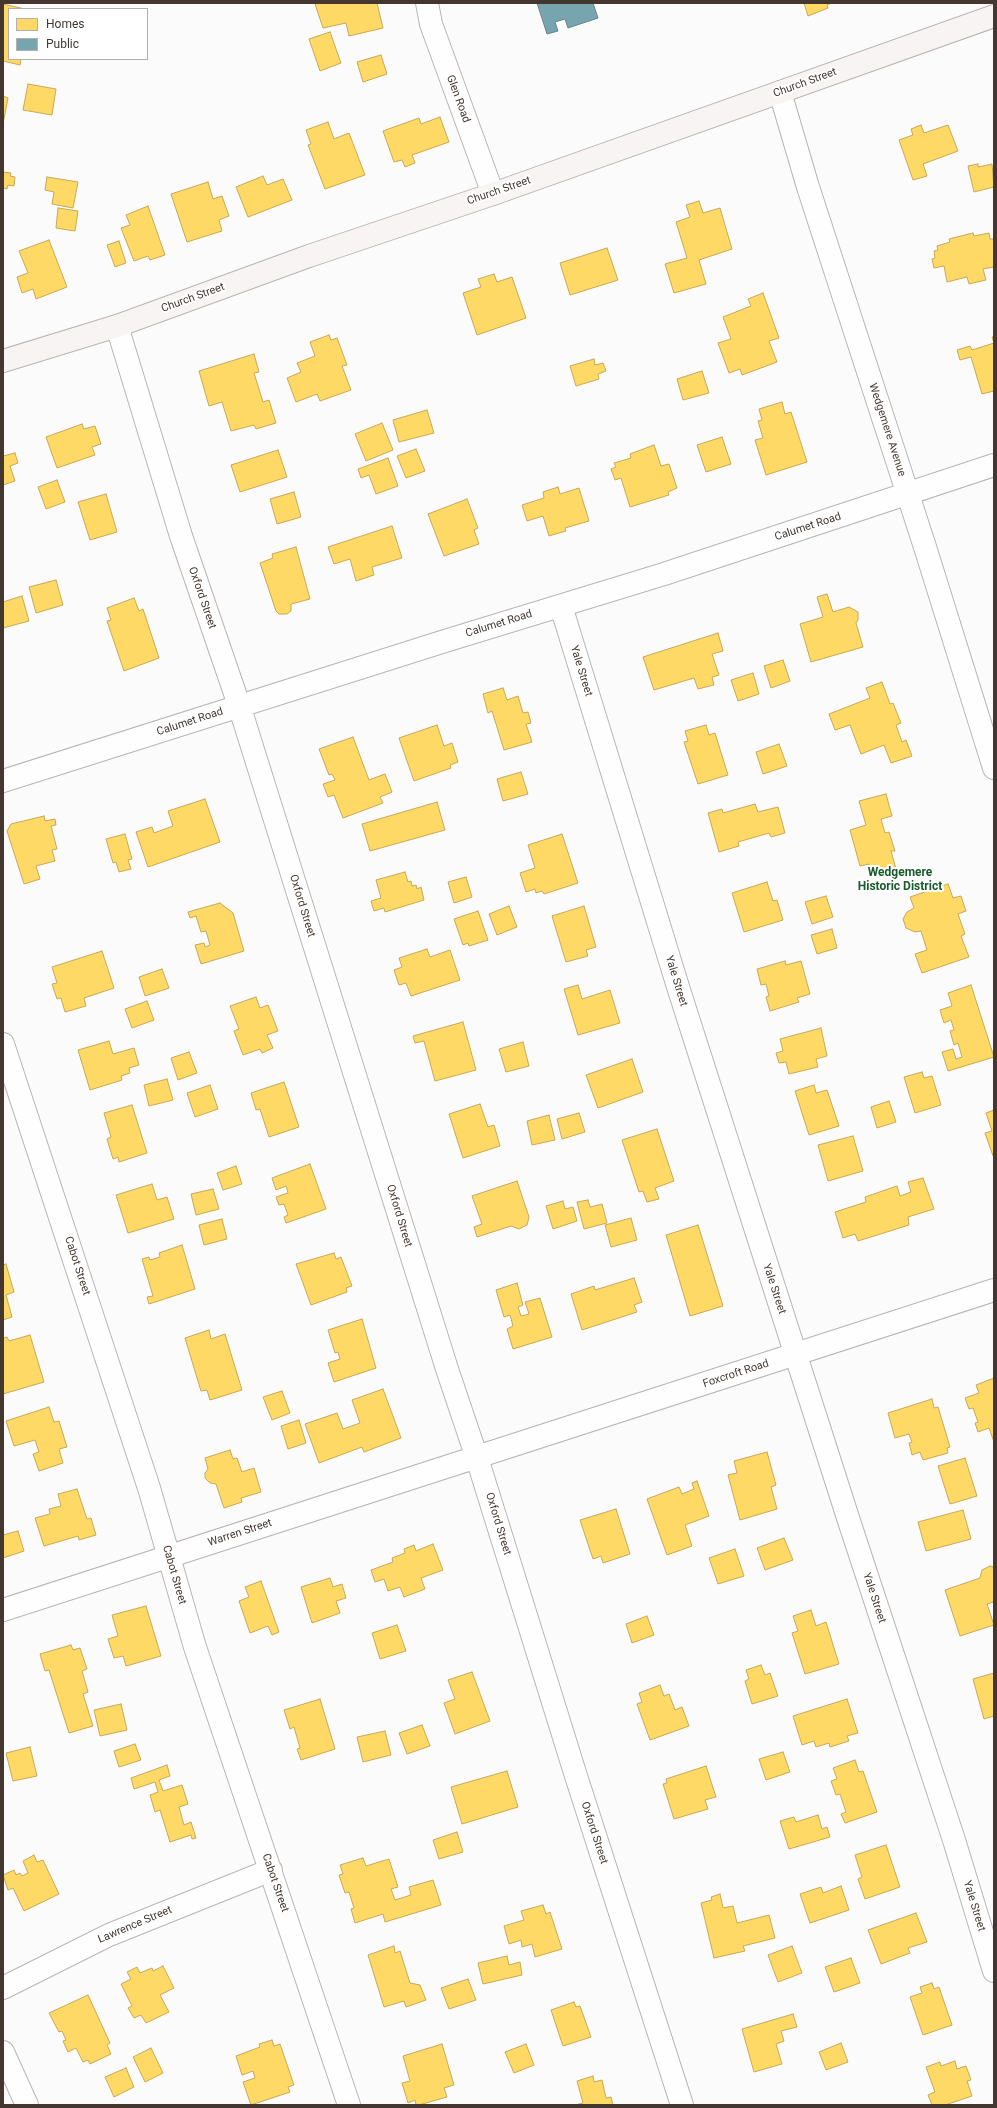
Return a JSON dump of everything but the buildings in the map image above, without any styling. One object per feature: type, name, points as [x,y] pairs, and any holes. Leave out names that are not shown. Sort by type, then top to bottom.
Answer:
[{"type":"main road","name":"Church Street","points":[[3,361],[116,326],[309,256],[493,194],[994,16]]},
{"type":"street","name":"Glen Road","points":[[427,3],[431,24],[493,194]]},
{"type":"street","name":"Wedgemere Avenue","points":[[780,92],[808,188],[994,768]]},
{"type":"street","name":"Oxford Street","points":[[116,326],[181,536],[239,705],[447,1369],[477,1458],[576,1776],[682,2105]]},
{"type":"street","name":"Calumet Road","points":[[3,781],[193,722],[239,705],[664,574],[994,465]]},
{"type":"street","name":"Yale Street","points":[[561,606],[679,990],[795,1355],[954,1840],[994,1971]]},
{"type":"street","name":"Cabot Street","points":[[3,1044],[136,1450],[195,1647],[349,2105]]},
{"type":"street","name":"Foxcroft Road","points":[[477,1458],[994,1290]]},
{"type":"street","name":"Warren Street","points":[[3,1610],[477,1458]]},
{"type":"street","name":"Lawrence Street","points":[[3,1988],[109,1935],[271,1870]]},
{"type":"street","points":[[3,2052],[27,2105]]},
{"type":"district","name":"Wedgemere Historic District","points":[[900,880]]}]
